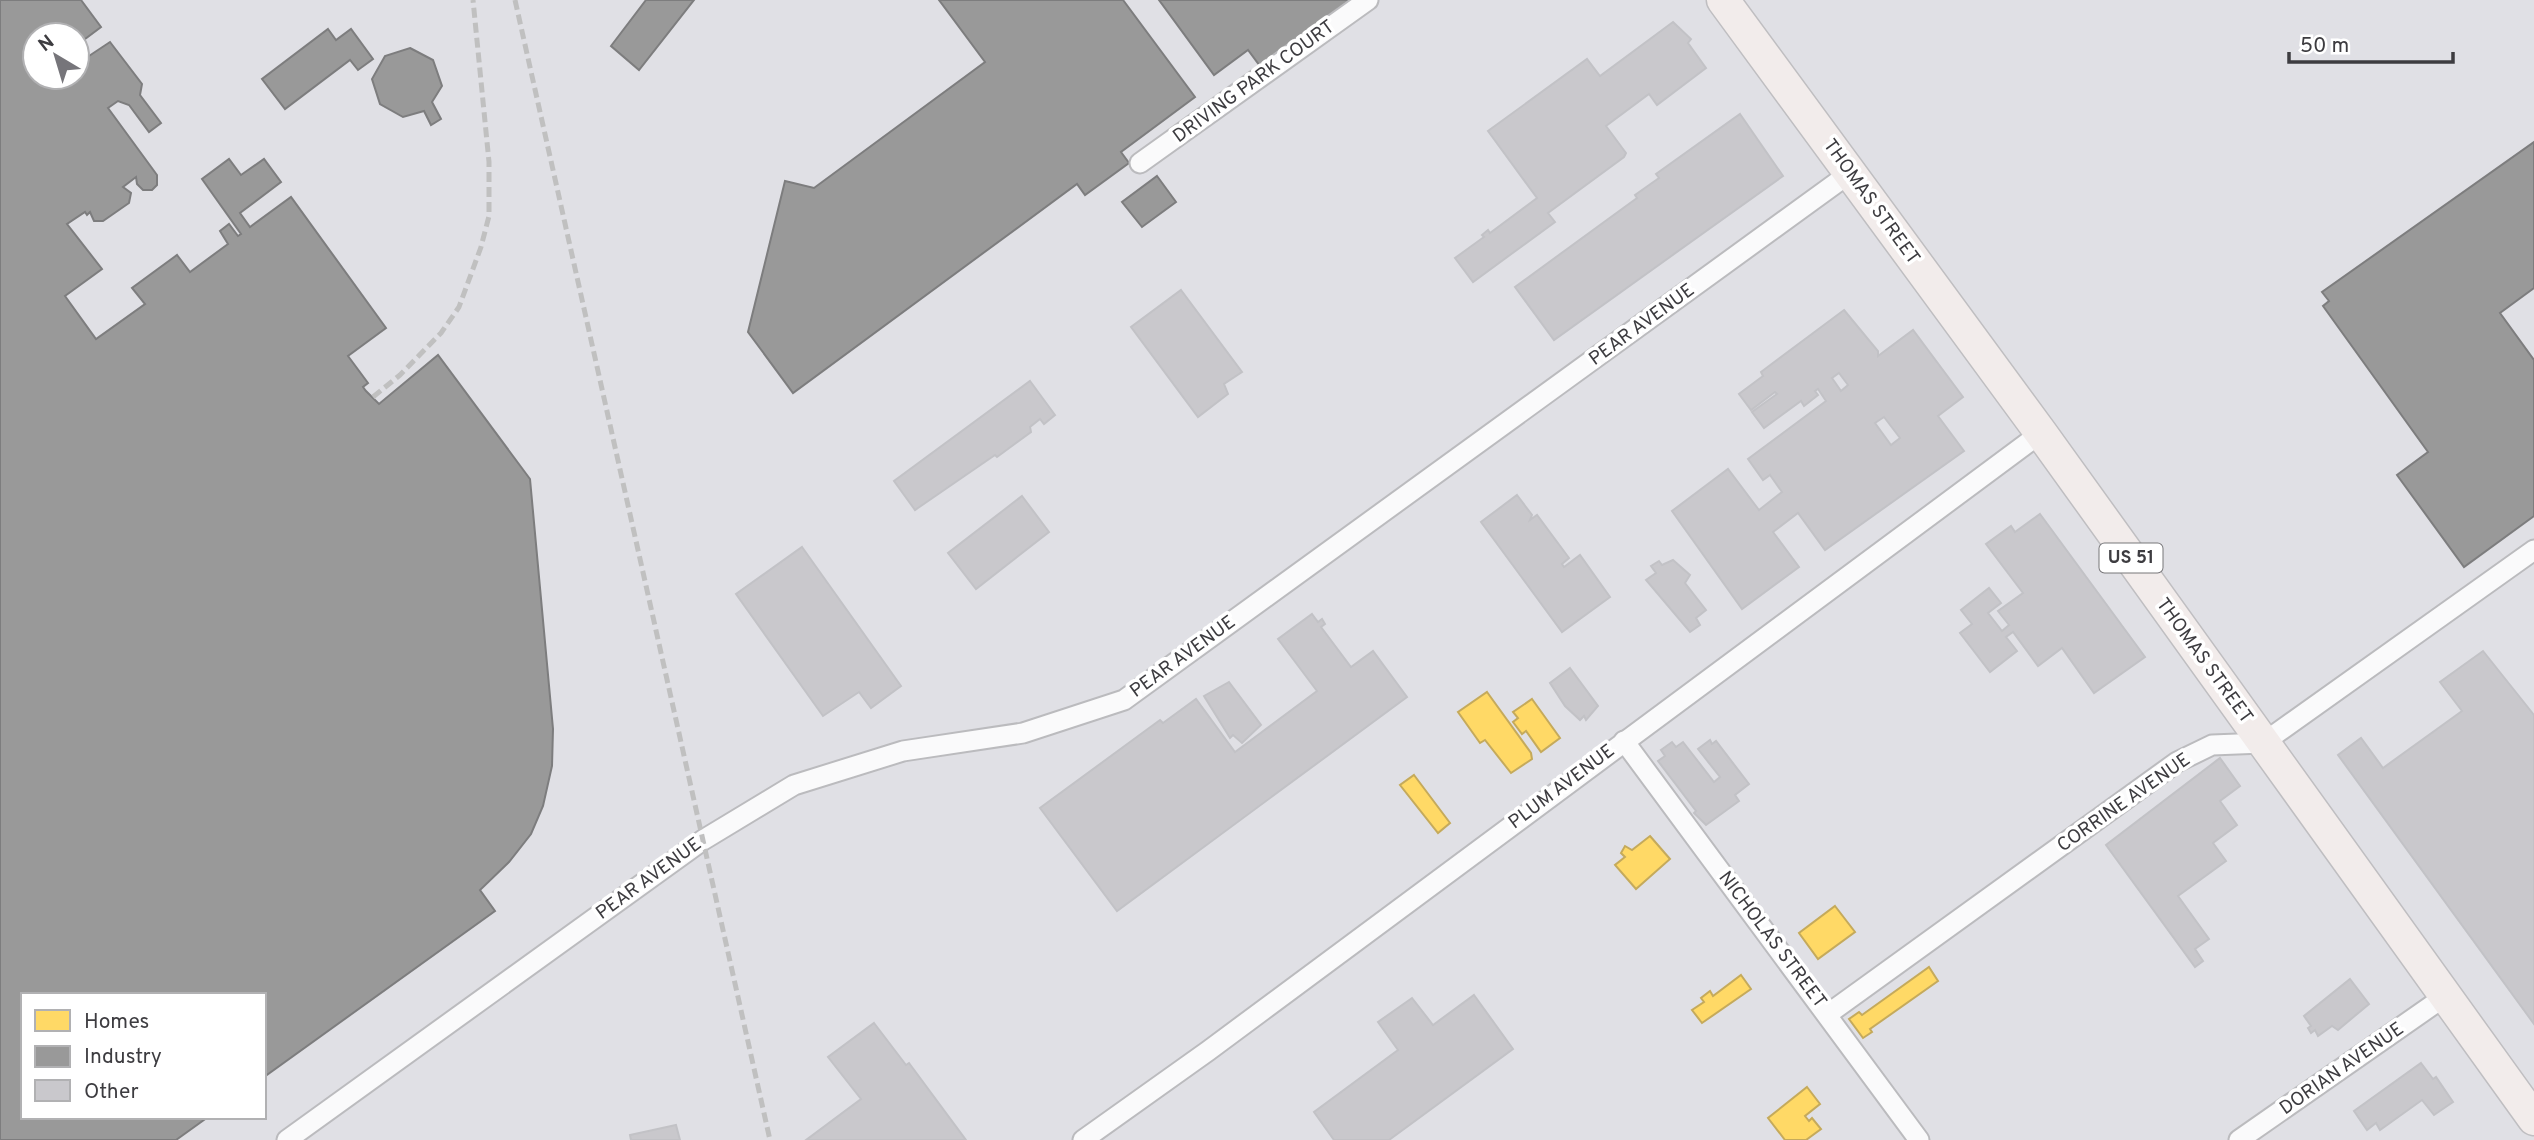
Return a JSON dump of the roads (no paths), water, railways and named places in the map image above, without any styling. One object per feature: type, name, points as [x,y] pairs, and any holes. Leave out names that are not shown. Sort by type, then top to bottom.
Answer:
[{"type":"main road","name":"THOMAS STREET","points":[[1723,0],[2041,433],[2534,1119]]},
{"type":"street","name":"DRIVING PARK COURT","points":[[1140,163],[1368,0]]},
{"type":"street","name":"PEAR AVENUE","points":[[287,1140],[703,839],[794,785],[903,751],[1023,733],[1124,699],[1850,173]]},
{"type":"street","name":"PLUM AVENUE","points":[[1083,1140],[1208,1051],[2041,433]]},
{"type":"street","points":[[2263,743],[2534,550]]},
{"type":"street","name":"NICHOLAS STREET","points":[[1624,741],[1919,1140]]},
{"type":"street","name":"CORRINE AVENUE","points":[[1828,1014],[2177,762],[2212,745],[2263,743]]},
{"type":"street","name":"DORIAN AVENUE","points":[[2239,1140],[2444,997]]},
{"type":"railway","points":[[373,397],[400,375],[441,333],[459,307],[481,247],[489,216],[489,162],[473,0]]},
{"type":"railway","points":[[515,0],[770,1140]]}]
